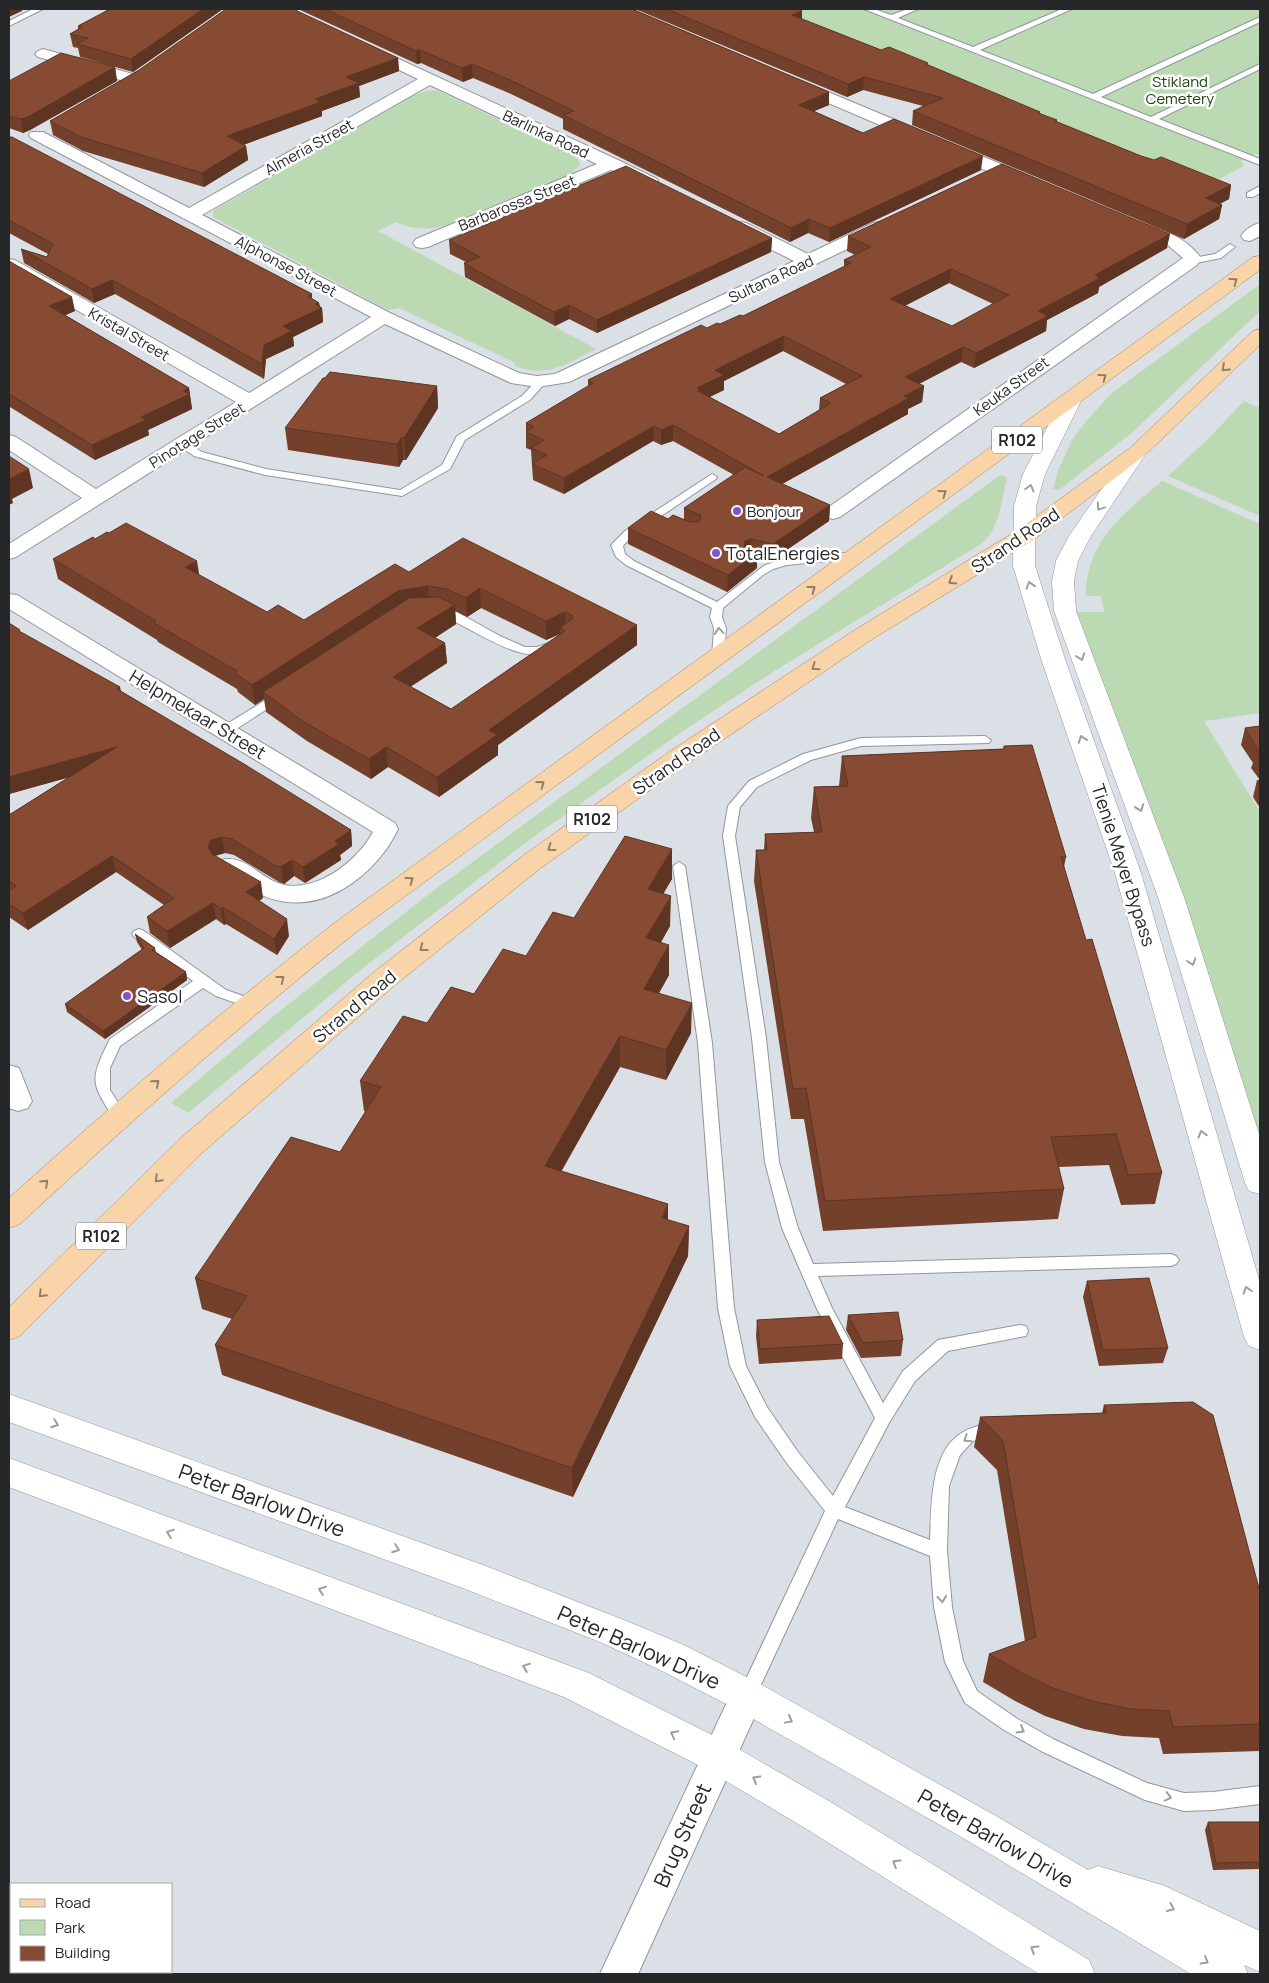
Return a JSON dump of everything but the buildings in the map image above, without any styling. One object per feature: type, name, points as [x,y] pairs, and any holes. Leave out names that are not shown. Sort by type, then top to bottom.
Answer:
[{"type":"main road","name":"R102","points":[[9,1216],[119,1115],[250,1003],[346,927],[1071,401],[1260,261]]},
{"type":"main road","name":"Strand Road","points":[[9,1326],[192,1145],[384,979],[533,861],[686,753],[866,633],[1024,536],[1137,452],[1260,334]]},
{"type":"street","name":"Barlinka Road","points":[[352,42],[666,190]]},
{"type":"street","points":[[43,54],[134,79]]},
{"type":"street","points":[[118,88],[149,69]]},
{"type":"street","points":[[782,78],[1044,189]]},
{"type":"street","name":"Almeria Street","points":[[189,215],[430,79]]},
{"type":"street","points":[[18,142],[37,135],[53,126]]},
{"type":"street","name":"Alphonse Street","points":[[37,135],[384,317],[512,377],[541,382]]},
{"type":"street","name":"Barbarossa Street","points":[[422,243],[612,164]]},
{"type":"street","points":[[982,178],[999,170]]},
{"type":"street","name":"Sultana Road","points":[[541,382],[562,378],[896,220]]},
{"type":"street","points":[[728,221],[809,261]]},
{"type":"street","points":[[1125,222],[1179,245],[1190,253],[1191,261]]},
{"type":"street","name":"Keuka Street","points":[[833,513],[1191,261]]},
{"type":"street","name":"Kristal Street","points":[[9,264],[251,402]]},
{"type":"street","name":"Pinotage Street","points":[[9,553],[384,317]]},
{"type":"street","name":"Tienie Meyer Bypass","points":[[1071,401],[1034,474],[1026,506],[1024,566],[1054,662],[1128,873],[1260,1337]]},
{"type":"street","points":[[9,441],[95,498]]},
{"type":"street","name":"Tienie Meyer Bypass","points":[[1137,452],[1085,530],[1067,562],[1063,582],[1065,611],[1172,900],[1260,1183]]},
{"type":"street","name":"Helpmekaar Street","points":[[9,600],[226,730],[386,829],[383,840],[376,850],[352,870],[325,888],[309,892],[292,895],[274,891],[225,862]]},
{"type":"street","points":[[9,1075],[18,1101]]},
{"type":"street","name":"Peter Barlow Drive","points":[[9,1408],[472,1576],[671,1657],[747,1696],[974,1824],[1228,1974]]},
{"type":"street","points":[[9,1472],[576,1686],[717,1756],[821,1817],[1075,1974]]},
{"type":"street","name":"Brug Street","points":[[619,1974],[717,1756],[747,1696]]},
{"type":"street","points":[[1058,1874],[1165,1905],[1260,1952]]},
{"type":"lane","points":[[9,24],[39,9]]},
{"type":"lane","points":[[868,9],[1260,162]]},
{"type":"lane","points":[[892,18],[914,9]]},
{"type":"lane","points":[[974,50],[1068,9]]},
{"type":"lane","points":[[1094,97],[1260,19]]},
{"type":"lane","points":[[1151,120],[1260,66]]},
{"type":"lane","points":[[1250,195],[1260,189]]},
{"type":"lane","name":"Keuka Street","points":[[1191,261],[1218,256],[1230,247]]},
{"type":"lane","points":[[182,444],[198,454],[265,472],[402,493],[446,468],[461,438],[526,398],[541,382]]},
{"type":"lane","points":[[712,477],[620,540],[617,545],[620,556],[718,607]]},
{"type":"lane","points":[[654,516],[667,522]]},
{"type":"lane","points":[[718,656],[720,628],[716,617],[718,607],[727,597],[769,567],[786,562],[857,555]]},
{"type":"lane","points":[[755,562],[769,567]]},
{"type":"lane","points":[[428,610],[444,612],[521,650],[547,649],[560,640]]},
{"type":"lane","points":[[226,730],[291,688]]},
{"type":"lane","points":[[883,1418],[825,1309],[790,1228],[772,1162],[759,1038],[729,836],[734,806],[754,784],[807,757],[860,742],[985,740]]},
{"type":"lane","points":[[679,866],[705,1043],[726,1308],[738,1366],[760,1412],[792,1457],[834,1510],[938,1551]]},
{"type":"lane","points":[[138,934],[221,993],[250,1003]]},
{"type":"lane","points":[[119,1115],[103,1090],[103,1068],[115,1043],[203,981]]},
{"type":"lane","points":[[809,1270],[1171,1260]]},
{"type":"lane","points":[[747,1696],[834,1510],[883,1418],[909,1376],[944,1345],[1020,1331]]},
{"type":"lane","points":[[1015,1427],[997,1428],[968,1436],[953,1451],[941,1486],[938,1551],[943,1607],[954,1662],[971,1697],[1010,1724],[1046,1745],[1145,1791],[1184,1802],[1213,1801],[1260,1795]]},
{"type":"green space","name":"Stikland Cemetery","points":[[765,9],[1260,9],[1260,155],[1255,154],[1241,161],[1244,166],[1206,186]]},
{"type":"green space","points":[[436,90],[577,156],[580,165],[571,174],[447,225],[421,228],[409,227],[396,222],[378,231],[596,349],[566,364],[547,370],[537,371],[514,365],[516,363],[399,308],[388,310],[213,217],[213,211],[414,95]]},
{"type":"green space","points":[[1260,284],[1260,311],[1134,431],[1059,490],[1053,489],[1058,471],[1072,440],[1112,393]]},
{"type":"green space","points":[[1244,401],[1260,408],[1260,516],[1168,476],[1209,438]]},
{"type":"green space","points":[[1000,475],[1007,477],[999,513],[993,530],[981,544],[776,670],[683,731],[529,840],[363,968],[188,1113],[171,1103],[276,1014],[429,894]]},
{"type":"green space","points":[[1162,481],[1260,524],[1260,713],[1204,721],[1260,812],[1260,1143],[1209,974],[1160,838],[1074,612],[1105,612],[1100,596],[1086,596],[1087,577],[1092,560],[1100,544],[1121,517]]},
{"type":"place","name":"Bonjour","points":[[737,511]]},
{"type":"place","name":"TotalEnergies","points":[[716,553]]},
{"type":"place","name":"Sasol","points":[[127,996]]}]
